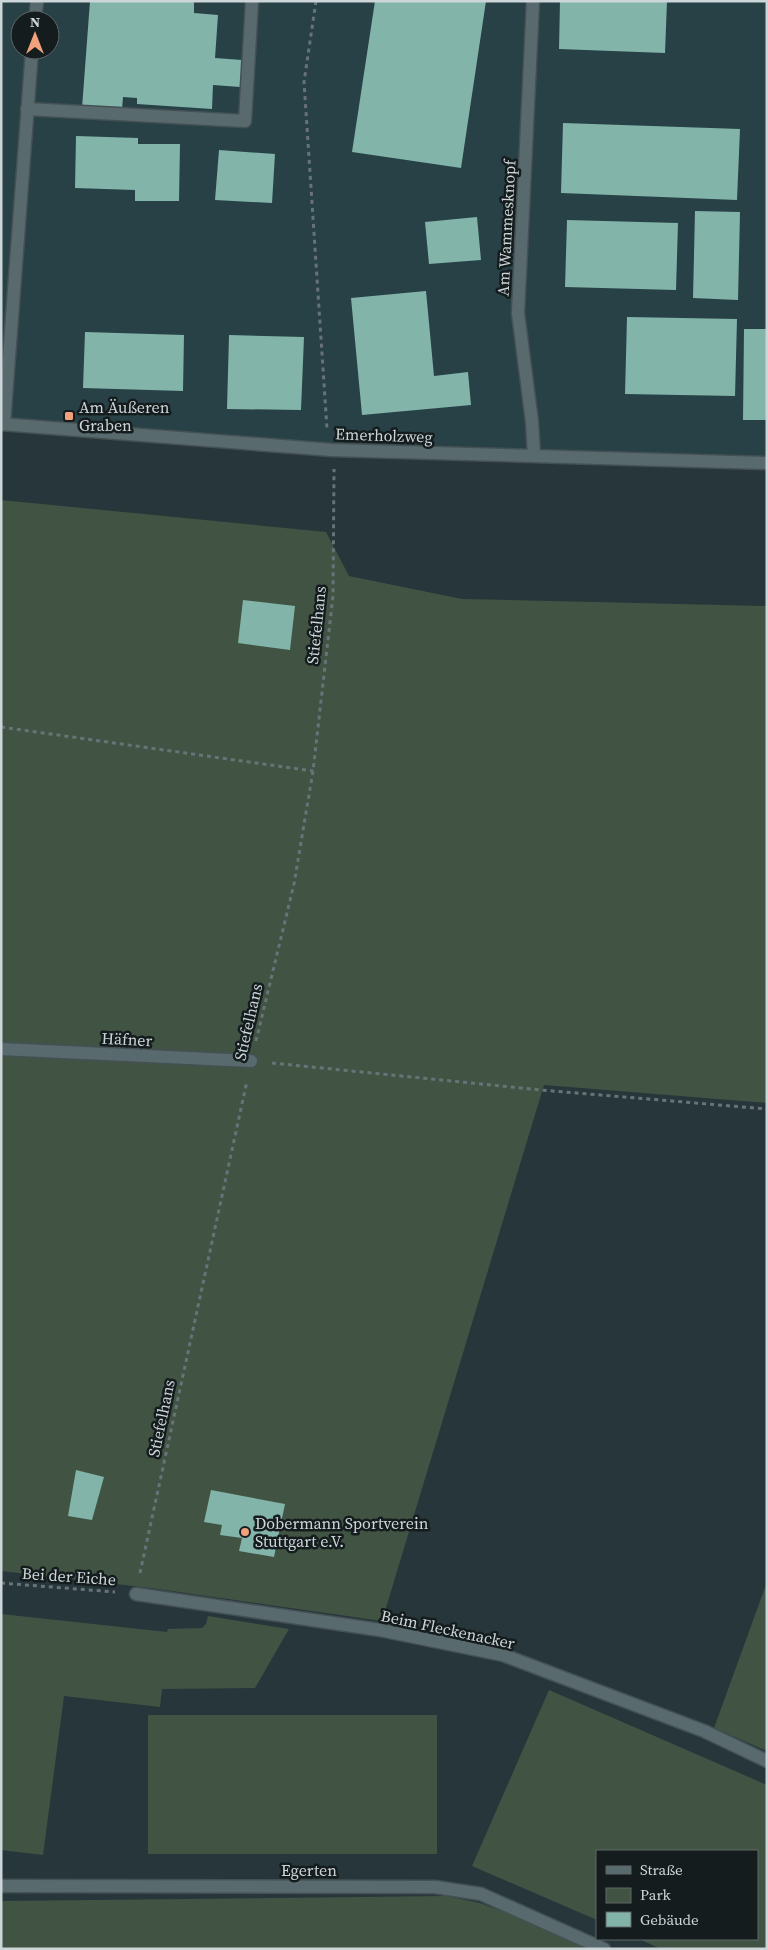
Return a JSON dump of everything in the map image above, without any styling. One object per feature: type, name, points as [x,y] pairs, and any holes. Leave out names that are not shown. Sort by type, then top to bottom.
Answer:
[{"type":"street","points":[[27,108],[245,121],[252,1]]},
{"type":"street","name":"Am Wammesknopf","points":[[533,1],[518,313],[532,422],[534,455]]},
{"type":"street","points":[[2,424],[31,60]]},
{"type":"street","name":"Emerholzweg","points":[[2,424],[332,450],[767,462]]},
{"type":"street","name":"Häfner","points":[[1,1049],[252,1061]]},
{"type":"street","name":"Beim Fleckenacker","points":[[136,1594],[380,1630],[504,1655],[704,1731],[767,1762]]},
{"type":"street","name":"Egerten","points":[[1,1886],[435,1887],[481,1894],[604,1949]]},
{"type":"path","name":"Stiefelhans","points":[[136,1594],[252,1061],[294,884],[313,770],[333,596],[334,470],[327,428],[304,82],[316,1]]},
{"type":"path","points":[[1,727],[313,770]]},
{"type":"path","points":[[252,1061],[532,1089],[767,1109]]},
{"type":"path","name":"Bei der Eiche","points":[[1,1583],[136,1594]]},
{"type":"shaded area","points":[[1,1],[767,1],[767,463],[332,450],[1,424]]},
{"type":"green space","points":[[1,500],[326,532],[349,576],[462,599],[767,606],[767,1103],[544,1085],[382,1621],[151,1588],[1,1571]]},
{"type":"green space","points":[[767,1582],[767,1751],[714,1728]]},
{"type":"green space","points":[[1,1614],[167,1632],[168,1629],[202,1628],[206,1624],[208,1616],[289,1629],[255,1688],[162,1689],[160,1707],[64,1696],[43,1855],[1,1850]]},
{"type":"green space","points":[[549,1690],[767,1785],[767,1949],[661,1949],[641,1940],[758,1940],[758,1850],[596,1850],[596,1920],[472,1866]]},
{"type":"green space","points":[[148,1715],[437,1715],[437,1854],[148,1854]]},
{"type":"green space","points":[[446,1896],[480,1903],[593,1949],[1,1949],[1,1901]]},
{"type":"building","points":[[90,1],[194,1],[194,13],[218,15],[215,58],[242,60],[240,87],[213,85],[212,109],[137,104],[137,98],[123,97],[122,110],[82,108]]},
{"type":"building","points":[[375,1],[486,1],[461,168],[352,152]]},
{"type":"building","points":[[560,1],[667,1],[665,53],[559,49]]},
{"type":"building","points":[[563,123],[740,129],[737,200],[561,193]]},
{"type":"building","points":[[76,136],[138,138],[138,144],[180,144],[179,201],[135,201],[135,190],[75,188]]},
{"type":"building","points":[[219,150],[275,154],[272,203],[215,200]]},
{"type":"building","points":[[695,211],[740,212],[738,300],[693,298]]},
{"type":"building","points":[[477,217],[481,260],[429,264],[425,222]]},
{"type":"building","points":[[567,220],[678,223],[676,290],[565,287]]},
{"type":"building","points":[[426,291],[434,376],[468,372],[471,405],[362,415],[351,298]]},
{"type":"building","points":[[627,317],[737,319],[735,396],[625,394]]},
{"type":"building","points":[[744,329],[767,329],[767,420],[743,420]]},
{"type":"building","points":[[85,332],[184,335],[183,391],[83,388]]},
{"type":"building","points":[[229,335],[304,337],[301,410],[227,409]]},
{"type":"building","points":[[243,600],[295,606],[290,650],[238,643]]},
{"type":"building","points":[[76,1470],[104,1477],[92,1520],[68,1516]]},
{"type":"building","points":[[211,1490],[285,1504],[274,1557],[239,1551],[242,1538],[220,1535],[222,1525],[204,1522]]},
{"type":"place","name":"Am Äußeren Graben","points":[[69,416]]},
{"type":"place","name":"Dobermann Sportverein Stuttgart e.V.","points":[[245,1532]]}]
